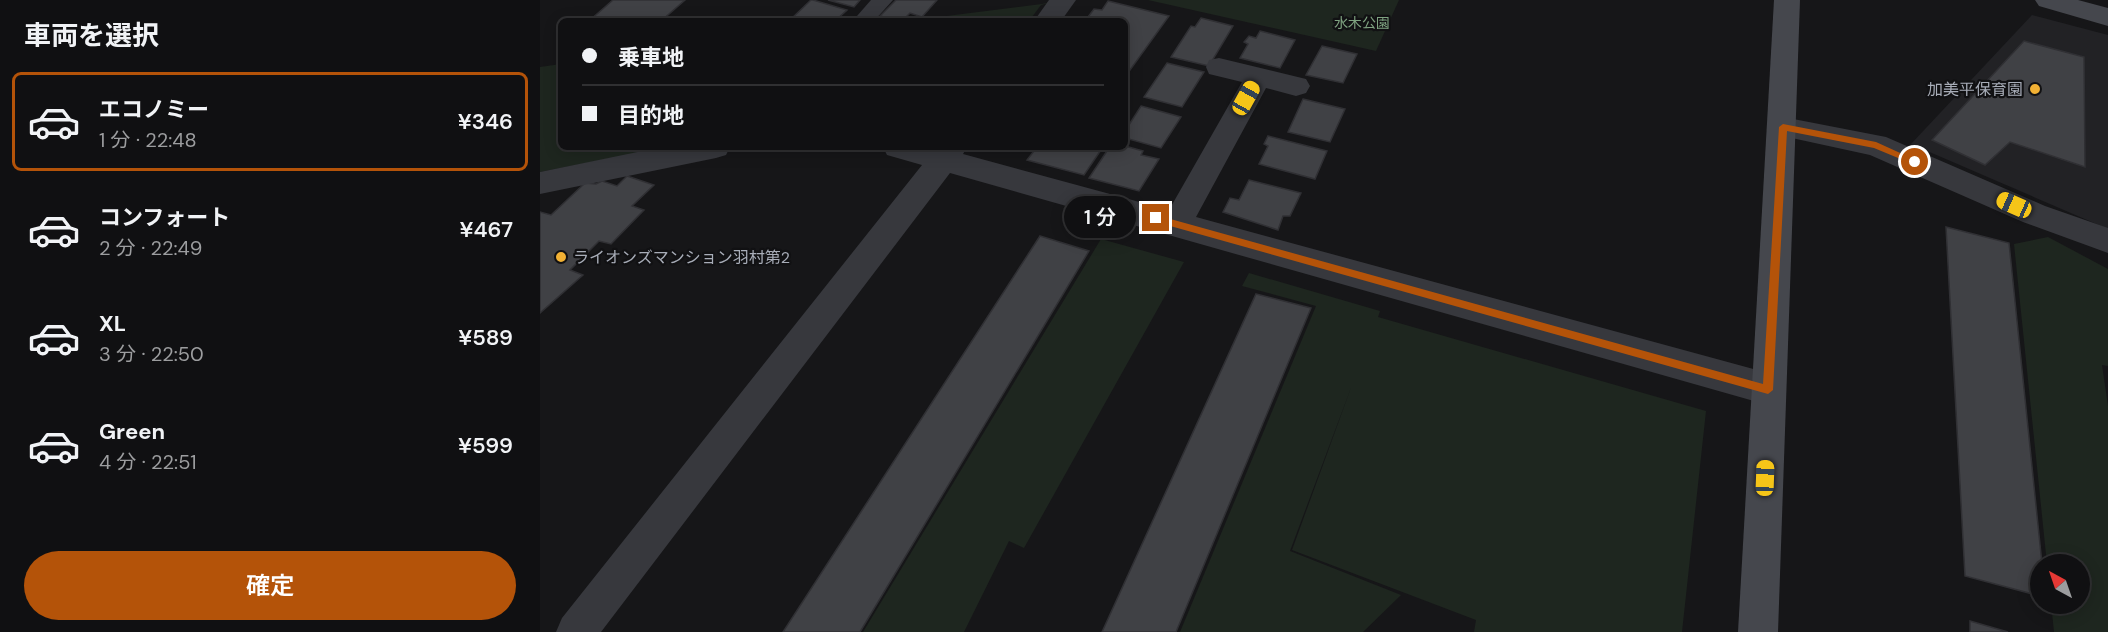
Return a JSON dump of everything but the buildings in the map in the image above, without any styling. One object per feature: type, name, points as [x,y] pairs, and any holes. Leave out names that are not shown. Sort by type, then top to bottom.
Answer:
[{"type":"street","points":[[1049,18],[1063,0]]},
{"type":"street","points":[[1758,632],[1768,390],[1783,127],[1787,0]]},
{"type":"street","points":[[2048,0],[2108,17]]},
{"type":"street","points":[[1219,67],[1296,86]]},
{"type":"street","points":[[1177,224],[1258,77]]},
{"type":"street","points":[[1783,127],[1876,145],[2034,214],[2108,241]]},
{"type":"street","points":[[540,183],[701,150]]},
{"type":"street","points":[[922,150],[948,153],[1177,224],[1768,390]]},
{"type":"street","points":[[576,632],[948,153]]},
{"type":"lane","points":[[867,16],[882,0]]},
{"type":"shaded area","name":"加美平保育園","points":[[2032,15],[2108,35],[2108,229],[1911,144]]},
{"type":"green space","points":[[1059,0],[1041,5],[1031,18],[931,18]]},
{"type":"green space","name":"水木公園","points":[[1148,0],[1399,0],[1376,51]]},
{"type":"green space","points":[[558,64],[558,150],[653,150],[540,172],[540,67]]},
{"type":"green space","points":[[2048,237],[2108,269],[2108,366],[2102,365],[2108,406],[2108,632],[2054,632],[2052,614],[2090,614],[2090,554],[2046,554],[2014,244]]},
{"type":"green space","points":[[1101,239],[1184,262],[1024,548],[1009,541],[964,632],[863,632]]},
{"type":"green space","points":[[1249,273],[1380,311],[1378,317],[1706,411],[1682,632],[1474,632],[1476,620],[1292,550],[1352,385],[1290,551],[1401,595],[1363,632],[1180,632],[1316,306],[1242,286]]},
{"type":"place","name":"加美平保育園","points":[[2035,89]]},
{"type":"place","name":"ライオンズマンション羽村第2","points":[[561,257]]},
{"type":"route","points":[[1156,218],[1768,390],[1783,127],[1876,145],[1915,162]]}]
